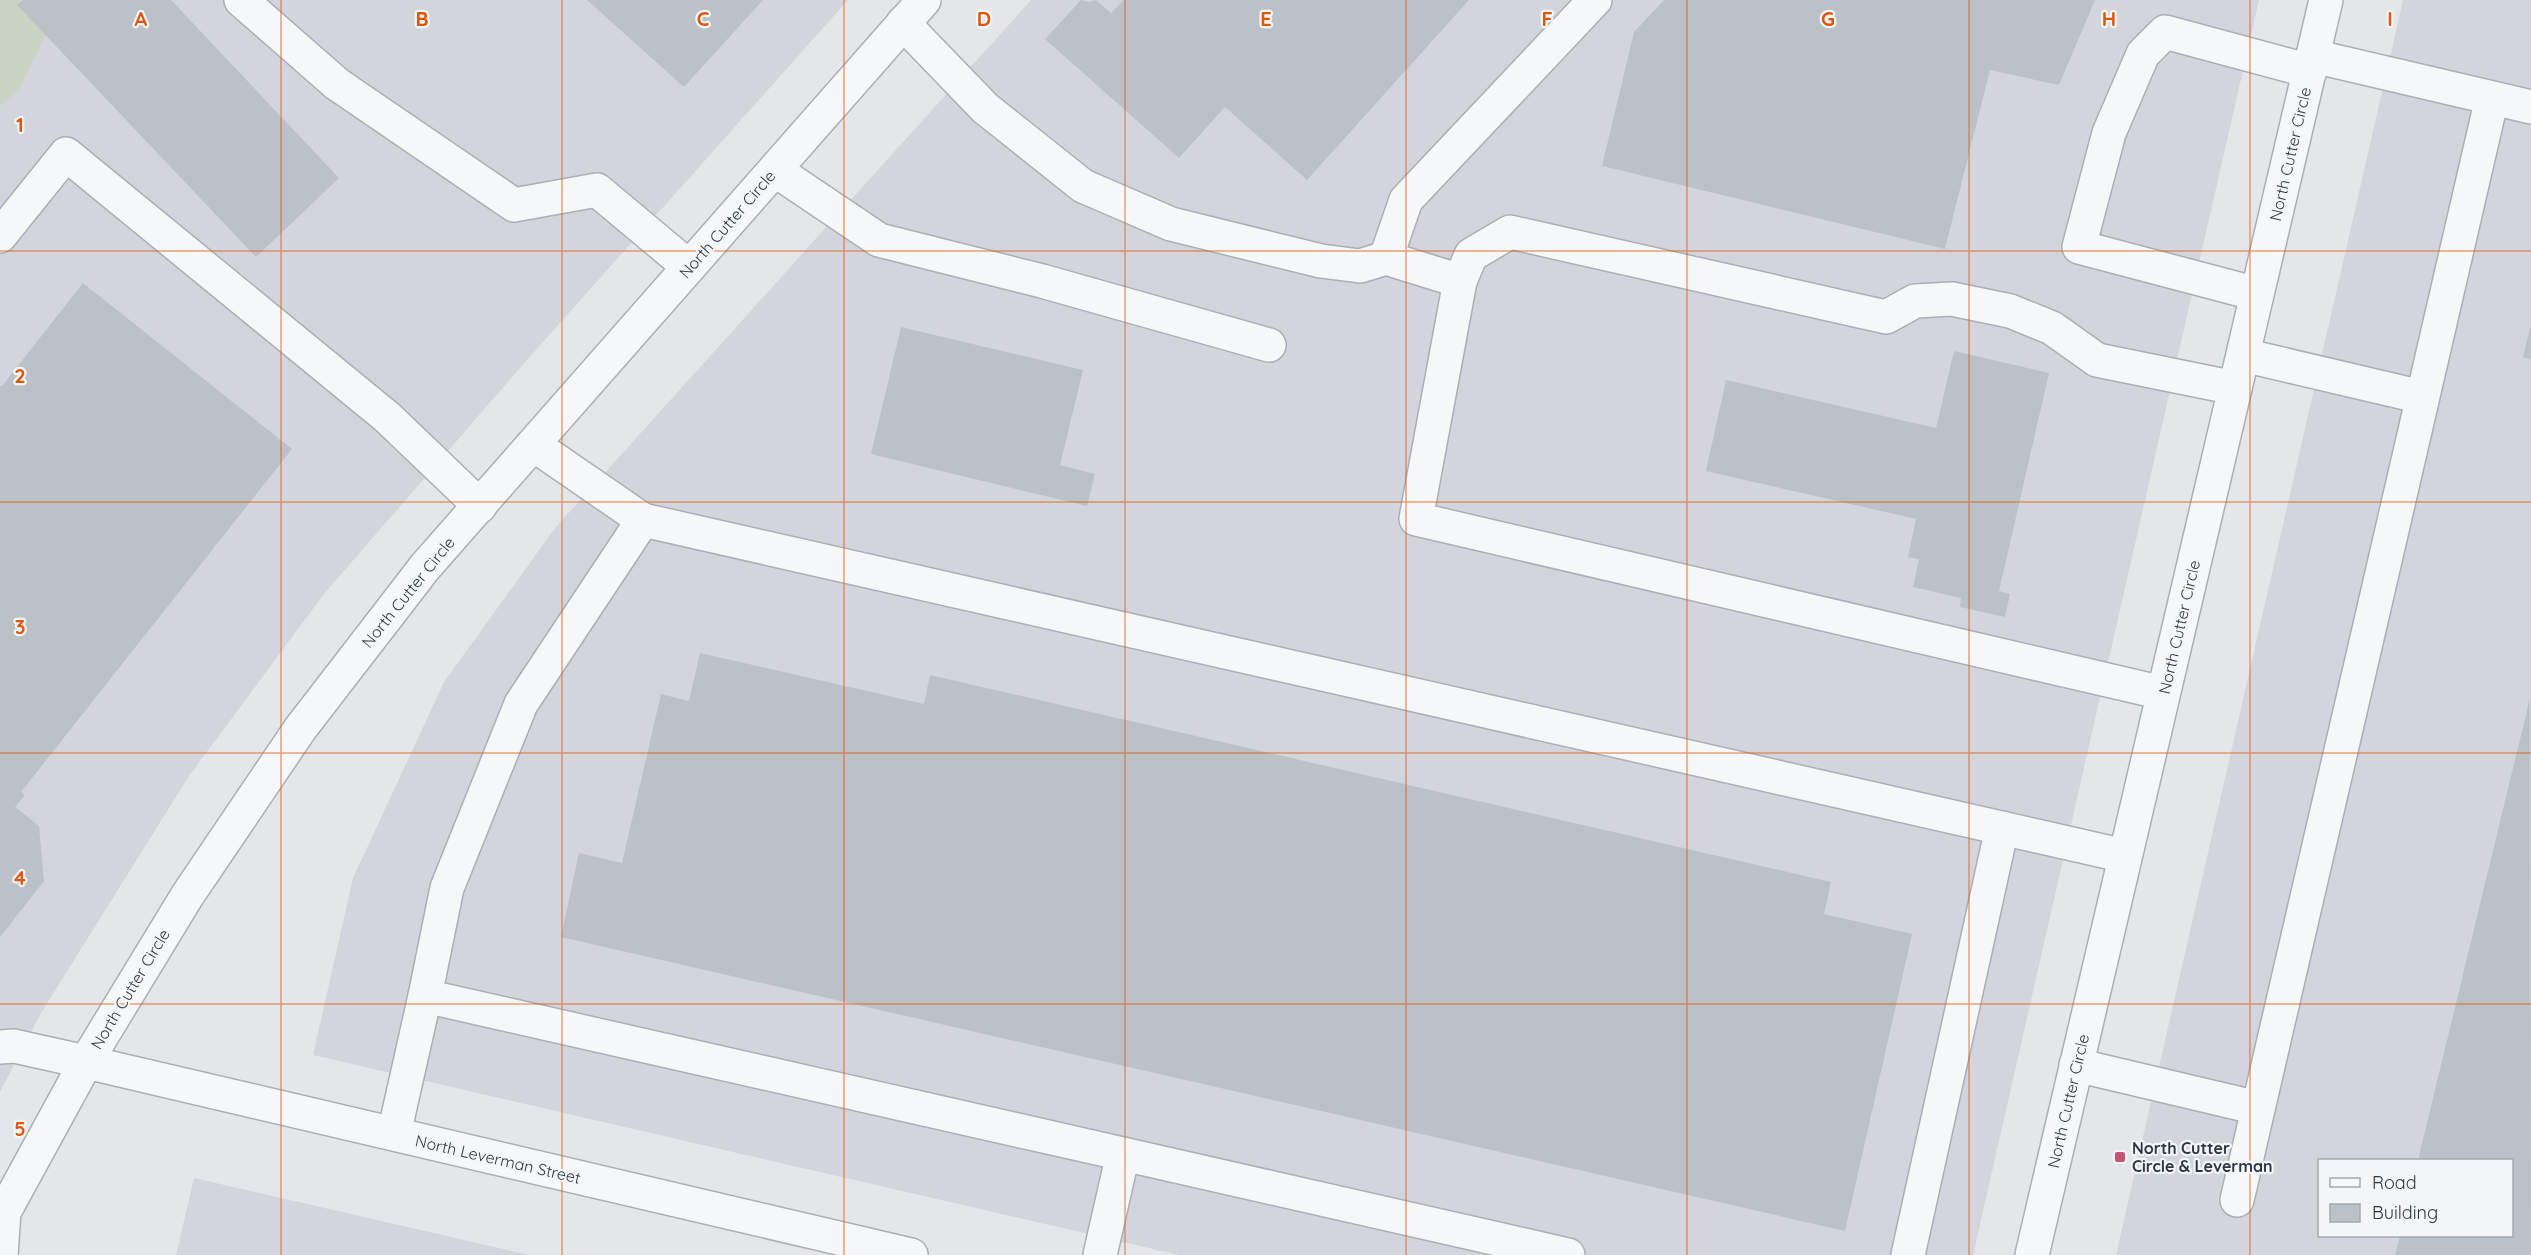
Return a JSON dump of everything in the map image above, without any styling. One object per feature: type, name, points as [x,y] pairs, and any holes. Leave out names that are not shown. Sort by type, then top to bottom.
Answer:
[{"type":"street","points":[[241,0],[337,84],[514,205],[597,190],[689,267]]},
{"type":"street","points":[[1386,258],[1406,200],[1595,0]]},
{"type":"street","name":"North Cutter Circle","points":[[2032,1255],[2326,0]]},
{"type":"street","points":[[914,11],[985,108],[1083,186],[1171,224],[1320,261],[1360,266],[1386,258],[1460,281]]},
{"type":"street","name":"North Cutter Circle","points":[[1,1255],[4,1212],[86,1062],[187,896],[300,729],[425,567],[914,11]]},
{"type":"street","points":[[2257,294],[2079,247],[2109,133],[2143,54],[2165,32],[2311,64],[2531,107]]},
{"type":"street","points":[[2237,1200],[2492,98]]},
{"type":"street","points":[[0,236],[66,154],[387,417],[480,506]]},
{"type":"street","points":[[775,170],[879,240],[1042,281],[1269,345]]},
{"type":"street","points":[[2163,693],[1416,519],[1460,281],[1471,255],[1510,232],[1886,317],[1915,301],[1952,298],[2010,310],[2052,328],[2097,360],[2235,388]]},
{"type":"street","points":[[2243,355],[2422,398]]},
{"type":"street","points":[[534,445],[643,520],[2125,856]]},
{"type":"street","points":[[394,1134],[447,888],[521,704],[643,520]]},
{"type":"street","points":[[1908,1255],[2002,828]]},
{"type":"street","points":[[424,996],[1123,1154],[1483,1246],[1568,1255]]},
{"type":"street","name":"North Leverman Street","points":[[0,1047],[14,1046],[86,1062],[910,1255]]},
{"type":"street","points":[[2076,1065],[2258,1108]]},
{"type":"street","points":[[1100,1255],[1123,1154]]},
{"type":"shaded area","points":[[0,0],[848,0],[527,360],[324,594],[189,776],[41,1013],[0,1092]]},
{"type":"shaded area","points":[[0,0],[63,0],[19,89],[0,106]]},
{"type":"shaded area","points":[[1031,0],[2259,0],[1973,1255],[1179,1255],[313,1055],[353,878],[444,682],[555,528]]},
{"type":"shaded area","points":[[2403,0],[2531,0],[2531,1255],[2116,1255]]},
{"type":"shaded area","points":[[194,1178],[530,1255],[176,1255]]},
{"type":"building","points":[[23,0],[171,0],[339,178],[256,257],[17,5]]},
{"type":"building","points":[[587,0],[763,0],[684,87]]},
{"type":"building","points":[[1081,0],[1089,2],[1096,0],[1111,13],[1124,0],[1469,0],[1307,180],[1225,107],[1179,158],[1045,39]]},
{"type":"building","points":[[1664,0],[2095,0],[2059,85],[1990,70],[1945,249],[1602,166],[1634,32]]},
{"type":"building","points":[[83,283],[292,449],[21,792],[25,795],[15,807],[39,826],[44,881],[0,937],[0,385],[2,386]]},
{"type":"building","points":[[901,327],[1083,370],[1060,465],[1095,474],[1087,506],[871,454]]},
{"type":"building","points":[[2531,328],[2531,359],[2523,357]]},
{"type":"building","points":[[1954,351],[2049,373],[1999,591],[2010,594],[2005,617],[1960,607],[1961,598],[1913,587],[1919,559],[1908,557],[1916,519],[1706,471],[1726,380],[1936,428]]},
{"type":"building","points":[[700,653],[924,704],[930,675],[1831,882],[1824,914],[1912,934],[1845,1231],[561,937],[579,853],[622,863],[661,694],[689,701]]},
{"type":"building","points":[[2530,698],[2531,1255],[2395,1255],[2400,1237],[2513,1237],[2513,1159],[2418,1159]]},
{"type":"place","name":"North Cutter Circle & Leverman","points":[[2120,1157]]}]
